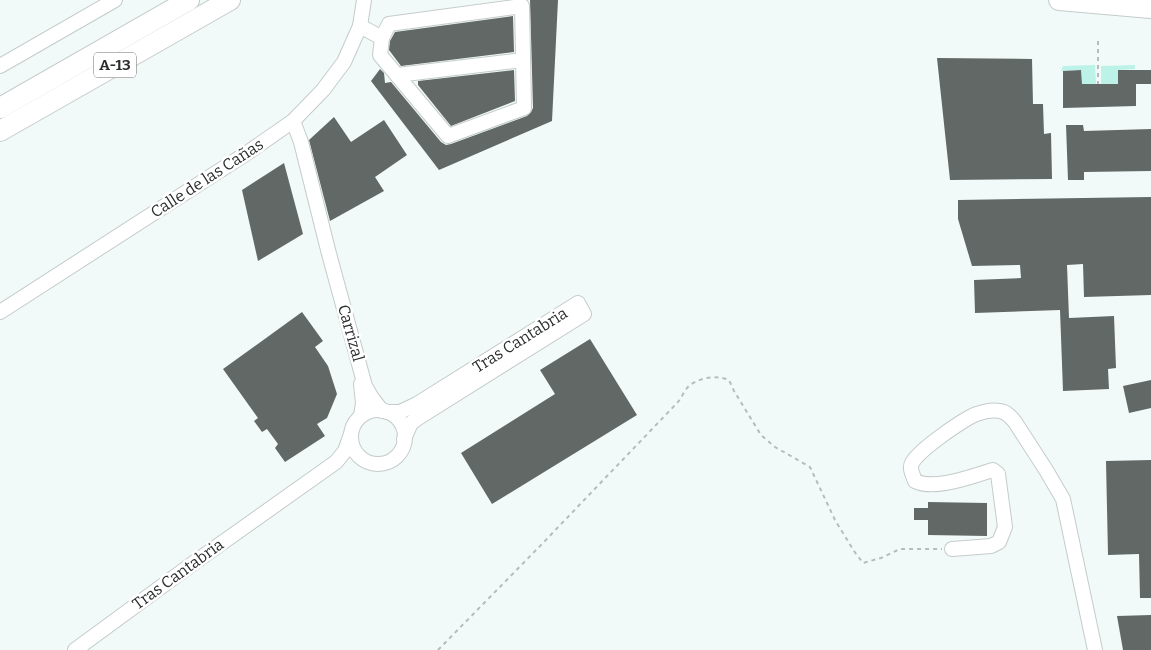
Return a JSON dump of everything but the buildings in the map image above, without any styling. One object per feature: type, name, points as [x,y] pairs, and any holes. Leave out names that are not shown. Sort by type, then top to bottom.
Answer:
[{"type":"highway","name":"A-13","points":[[0,108],[189,0]]},
{"type":"highway","name":"A-13","points":[[0,131],[230,0]]},
{"type":"highway","points":[[1059,0],[1151,8]]},
{"type":"street","points":[[0,66],[115,0]]},
{"type":"street","name":"Calle de las Cañas","points":[[0,312],[248,153],[293,122],[323,90],[344,62],[360,26],[364,0]]},
{"type":"street","points":[[522,3],[524,108],[448,136],[380,55],[382,38],[389,24],[522,3]]},
{"type":"street","points":[[360,26],[382,38]]},
{"type":"street","points":[[397,76],[523,60]]},
{"type":"street","name":"Carrizal","points":[[293,122],[301,142],[328,250],[366,386],[372,398],[385,412]]},
{"type":"street","name":"Carrizal","points":[[328,250],[329,269],[363,395],[361,416]]},
{"type":"street","name":"Tras Cantabria","points":[[385,412],[400,412],[416,404],[578,303],[584,314],[418,418],[411,423],[404,439]]},
{"type":"street","points":[[952,549],[991,546],[999,542],[1005,527],[998,474],[993,470],[936,485],[921,484],[915,481],[911,470],[912,463],[928,446],[971,416],[989,411],[1000,411],[1009,415],[1015,422],[1063,499],[1095,650]]},
{"type":"street","points":[[385,412],[394,417],[404,430],[403,447],[398,455],[384,464],[366,462],[354,450],[351,434],[353,427],[361,416],[368,413],[385,412]]},
{"type":"street","name":"Tras Cantabria","points":[[75,650],[195,562],[307,484],[340,457],[348,445],[351,434]]},
{"type":"street","name":"Tras Cantabria","points":[[307,484],[346,462],[366,462]]},
{"type":"path","points":[[1098,41],[1098,84]]},
{"type":"path","points":[[438,650],[678,402],[690,386],[710,376],[720,376],[729,380],[761,435],[775,447],[810,467],[834,520],[863,563],[881,558],[900,548],[952,549]]},
{"type":"green space","points":[[1095,65],[1096,84],[1082,84],[1081,70],[1061,71],[1063,66]]},
{"type":"green space","points":[[1135,65],[1135,69],[1118,70],[1118,84],[1101,84],[1101,66]]}]
